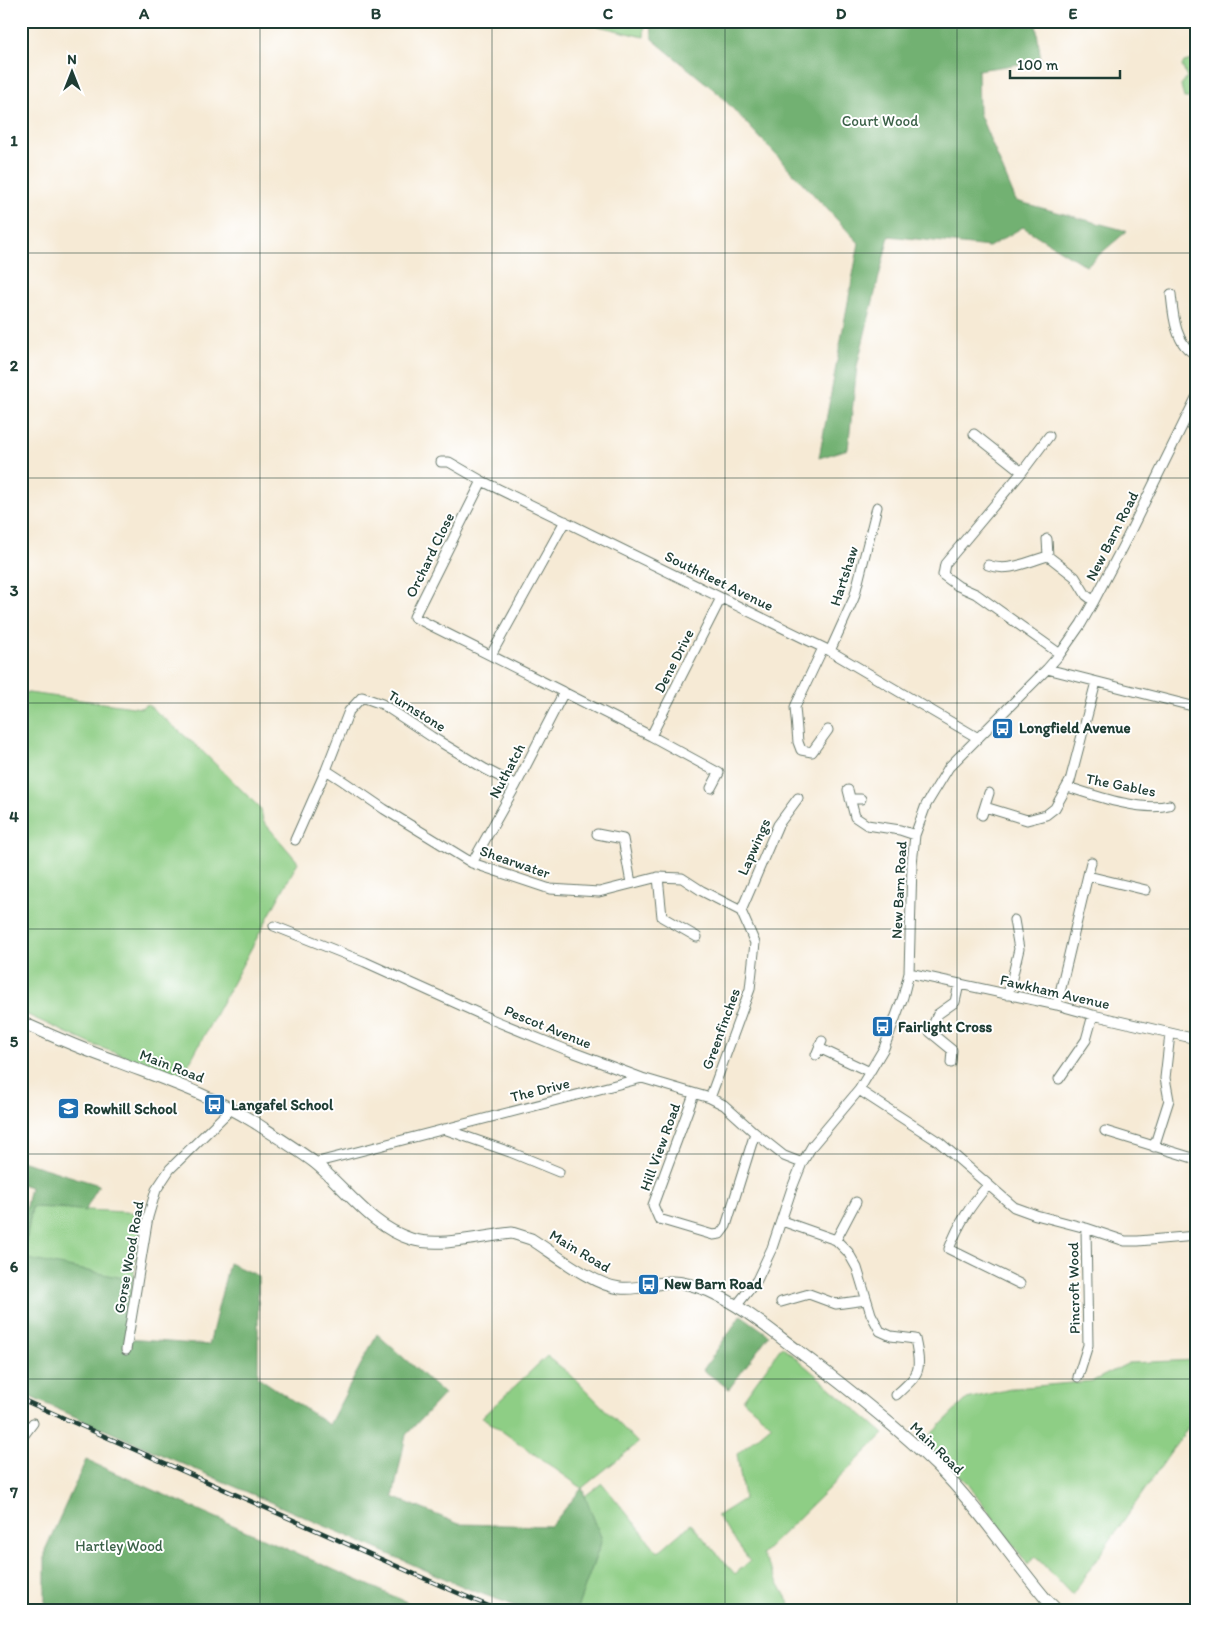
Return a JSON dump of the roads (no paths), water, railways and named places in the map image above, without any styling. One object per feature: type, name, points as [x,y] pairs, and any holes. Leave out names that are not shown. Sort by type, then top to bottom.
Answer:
[{"type":"main road","name":"Main Road","points":[[21,1022],[68,1043],[204,1094],[253,1121],[314,1163],[382,1226],[396,1234],[428,1242],[443,1242],[512,1233],[523,1235],[605,1284],[619,1288],[633,1288],[669,1282],[686,1283],[737,1305],[861,1400],[937,1466],[968,1500],[1045,1598],[1058,1611]]},
{"type":"street","points":[[1171,294],[1177,329],[1184,344],[1192,353],[1196,354]]},
{"type":"street","name":"New Barn Road","points":[[737,1305],[757,1280],[772,1248],[802,1163],[812,1146],[859,1090],[884,1048],[903,997],[909,973],[912,864],[915,835],[926,805],[949,767],[1047,669],[1081,624],[1128,538],[1196,398]]},
{"type":"street","points":[[974,434],[1022,472]]},
{"type":"street","points":[[1049,436],[1022,472],[945,564],[943,575],[958,586],[976,594],[1060,654]]},
{"type":"street","name":"Southfleet Avenue","points":[[441,462],[449,462],[482,481],[826,650],[978,738]]},
{"type":"street","name":"Orchard Close","points":[[482,481],[414,618],[564,692]]},
{"type":"street","name":"Hartshaw","points":[[828,730],[812,752],[801,750],[798,742],[795,707],[854,598],[877,507]]},
{"type":"street","points":[[491,655],[565,521]]},
{"type":"street","points":[[1047,539],[1048,556],[1075,577],[1086,595],[1094,601]]},
{"type":"street","points":[[988,566],[1006,568],[1048,556]]},
{"type":"street","name":"Dene Drive","points":[[651,736],[721,598]]},
{"type":"street","points":[[1047,669],[1196,706]]},
{"type":"street","points":[[989,793],[983,811],[1026,819],[1037,818],[1053,811],[1068,787],[1096,682]]},
{"type":"street","points":[[564,692],[651,736],[718,773],[711,788]]},
{"type":"street","name":"Nuthatch","points":[[472,863],[516,785],[564,692]]},
{"type":"street","name":"Turnstone","points":[[295,840],[326,770],[349,711],[362,697],[382,704],[432,738],[516,785]]},
{"type":"street","name":"Shearwater","points":[[326,770],[384,810],[472,863],[550,889],[599,892],[658,877],[682,878],[702,891],[741,911]]},
{"type":"street","name":"The Gables","points":[[1068,787],[1125,803],[1158,807],[1170,805]]},
{"type":"street","points":[[861,799],[849,794],[855,817],[867,825],[900,830],[915,835]]},
{"type":"street","name":"Lapwings","points":[[741,911],[778,825],[798,798]]},
{"type":"street","points":[[597,834],[622,839],[631,883]]},
{"type":"street","points":[[1057,1005],[1091,862]]},
{"type":"street","points":[[1088,876],[1146,890]]},
{"type":"street","points":[[658,877],[662,917],[697,937]]},
{"type":"street","name":"Greenfinches","points":[[710,1098],[750,989],[755,943],[741,911]]},
{"type":"street","points":[[1008,995],[1019,949],[1014,920]]},
{"type":"street","name":"Pescot Avenue","points":[[274,926],[366,962],[490,1019],[568,1050],[642,1078],[710,1098],[724,1105],[784,1156],[802,1163]]},
{"type":"street","name":"Fawkham Avenue","points":[[909,973],[1057,1005],[1196,1039]]},
{"type":"street","points":[[951,1064],[952,1050],[930,1032],[938,1014],[955,1002],[960,984]]},
{"type":"street","points":[[1059,1079],[1086,1040],[1093,1015]]},
{"type":"street","points":[[1154,1147],[1169,1100],[1165,1078],[1170,1034]]},
{"type":"street","points":[[819,1048],[870,1072]]},
{"type":"street","name":"The Drive","points":[[314,1163],[642,1078]]},
{"type":"street","points":[[859,1090],[939,1142],[988,1184],[968,1209],[958,1226],[950,1249],[1020,1284]]},
{"type":"street","name":"Hill View Road","points":[[694,1094],[653,1205],[659,1219],[713,1235],[720,1234],[726,1226],[755,1133]]},
{"type":"street","name":"Gorse Wood Road","points":[[126,1350],[148,1217],[156,1190],[170,1169],[231,1110]]},
{"type":"street","points":[[444,1129],[510,1152],[559,1172]]},
{"type":"street","points":[[1105,1131],[1196,1159]]},
{"type":"street","name":"Pincroft Wood","points":[[988,1184],[1014,1206],[1036,1216],[1125,1240],[1138,1241],[1196,1236]]},
{"type":"street","points":[[836,1240],[856,1202]]},
{"type":"street","points":[[782,1221],[836,1240],[848,1252],[857,1268],[871,1314],[880,1331],[891,1336],[915,1339],[919,1358],[916,1376],[896,1396]]},
{"type":"street","name":"Pincroft Wood","points":[[1078,1377],[1088,1345],[1086,1228]]},
{"type":"street","points":[[781,1302],[809,1294],[836,1304],[866,1300]]},
{"type":"street","points":[[21,1439],[33,1423]]},
{"type":"railway","points":[[21,1399],[500,1611]]},
{"type":"place","name":"Longfield Avenue","points":[[1003,728]]},
{"type":"place","name":"Fairlight Cross","points":[[882,1027]]},
{"type":"place","name":"Langafel School","points":[[215,1105]]},
{"type":"place","name":"Rowhill School","points":[[68,1109]]},
{"type":"place","name":"New Barn Road","points":[[648,1284]]},
{"type":"park label","name":"Court Wood","points":[[880,121]]},
{"type":"park label","name":"Hartley Wood","points":[[119,1546]]}]
